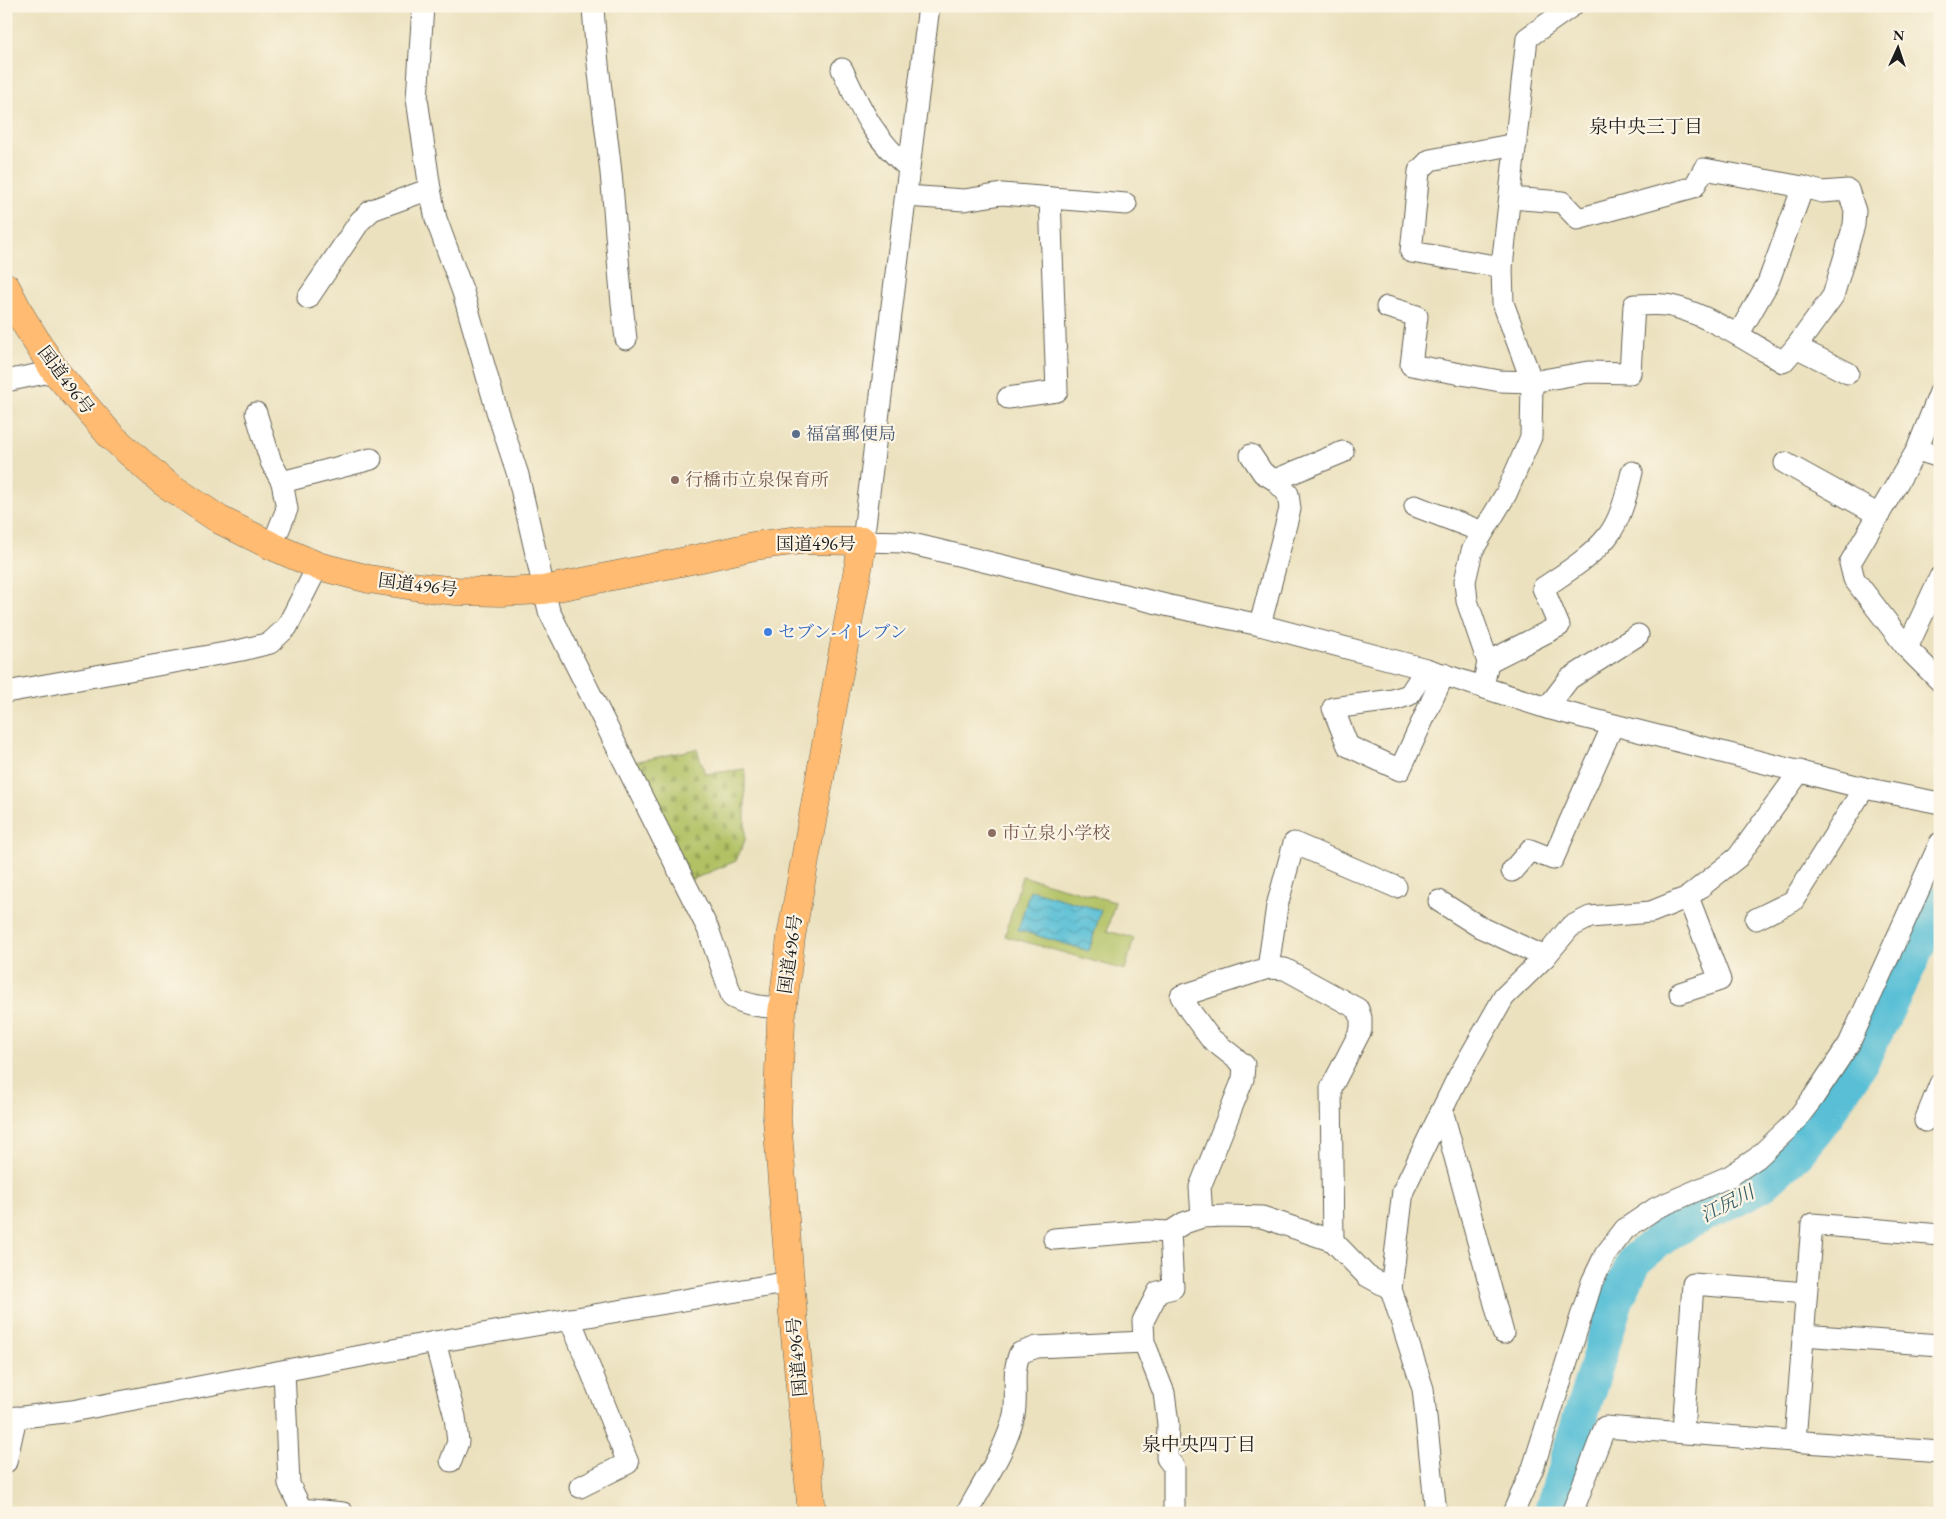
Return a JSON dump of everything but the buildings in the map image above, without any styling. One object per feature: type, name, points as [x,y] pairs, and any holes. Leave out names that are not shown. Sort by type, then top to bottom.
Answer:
[{"type":"highway","name":"国道496号","points":[[6,287],[22,318],[55,371],[111,436],[163,482],[220,520],[318,566],[369,579],[420,587],[483,591],[543,590],[754,546],[800,540],[863,541],[791,936],[782,1008],[778,1119],[790,1282],[812,1513]]},
{"type":"street","points":[[422,6],[417,99],[430,189],[442,236],[463,292],[497,411],[518,474],[549,611],[708,929],[732,996],[742,1002],[761,1007],[782,1008]]},
{"type":"street","points":[[593,6],[595,43],[626,339]]},
{"type":"street","points":[[929,6],[863,541],[904,542],[1170,606],[1260,625],[1435,672],[1546,708],[1864,788],[1940,803]]},
{"type":"street","points":[[1482,687],[1488,662],[1467,602],[1465,581],[1472,551],[1506,494],[1530,437],[1532,382],[1503,304],[1502,267],[1527,38],[1572,6]]},
{"type":"street","points":[[842,69],[867,121],[892,154],[909,168]]},
{"type":"street","points":[[1502,267],[1411,252],[1419,171],[1430,160],[1516,144]]},
{"type":"street","points":[[1388,307],[1417,316],[1410,365],[1500,381],[1532,382],[1588,372],[1630,372],[1634,305],[1665,305],[1690,312],[1738,335],[1783,362],[1833,296],[1854,225],[1855,211],[1848,190],[1822,192],[1704,169],[1694,187],[1578,219],[1562,202],[1510,198]]},
{"type":"street","points":[[1738,335],[1768,283],[1803,187]]},
{"type":"street","points":[[308,298],[366,215],[372,210],[430,189]]},
{"type":"street","points":[[906,196],[964,200],[1002,194],[1126,204]]},
{"type":"street","points":[[1008,398],[1057,391],[1050,198]]},
{"type":"street","points":[[1796,347],[1848,373]]},
{"type":"street","points":[[6,381],[55,371]]},
{"type":"street","points":[[1940,392],[1917,450],[1850,563],[1854,579],[1906,648],[1940,681]]},
{"type":"street","points":[[256,413],[271,462],[282,482],[286,509],[272,546]]},
{"type":"street","points":[[1917,450],[1940,458]]},
{"type":"street","points":[[1275,480],[1343,452]]},
{"type":"street","points":[[1251,456],[1263,473],[1275,480],[1288,494],[1290,509],[1260,625]]},
{"type":"street","points":[[282,482],[371,459]]},
{"type":"street","points":[[1785,463],[1879,515]]},
{"type":"street","points":[[1488,662],[1559,626],[1543,588],[1584,560],[1608,536],[1623,504],[1632,472]]},
{"type":"street","points":[[1416,506],[1483,532]]},
{"type":"street","points":[[6,692],[242,650],[270,643],[287,627],[318,566]]},
{"type":"street","points":[[1906,648],[1940,577]]},
{"type":"street","points":[[1546,708],[1569,679],[1638,635]]},
{"type":"street","points":[[1435,672],[1400,770],[1348,746],[1333,708],[1394,700],[1409,695],[1435,672]]},
{"type":"street","points":[[1512,871],[1530,850],[1553,859],[1613,725]]},
{"type":"street","points":[[1436,1513],[1423,1390],[1391,1289],[1403,1191],[1442,1110],[1504,997],[1545,957],[1570,928],[1590,917],[1651,912],[1688,898],[1738,858],[1800,771]]},
{"type":"street","points":[[1756,920],[1793,901],[1864,788]]},
{"type":"street","points":[[1268,968],[1277,906],[1294,843],[1396,887]]},
{"type":"street","points":[[1513,1513],[1533,1468],[1592,1282],[1605,1256],[1625,1229],[1656,1208],[1730,1176],[1757,1158],[1793,1124],[1849,1044],[1940,843]]},
{"type":"street","points":[[1680,993],[1720,980],[1688,898]]},
{"type":"street","points":[[1440,901],[1480,927],[1545,957]]},
{"type":"street","points":[[1202,1217],[1200,1187],[1243,1079],[1244,1065],[1210,1038],[1181,996],[1268,968],[1285,969],[1358,1009],[1362,1018],[1361,1030],[1331,1088],[1333,1241]]},
{"type":"street","points":[[1924,1122],[1940,1084]]},
{"type":"street","points":[[1442,1110],[1503,1333]]},
{"type":"street","points":[[1054,1239],[1148,1231],[1170,1232],[1184,1222],[1202,1217],[1262,1218],[1333,1241],[1367,1276],[1391,1289]]},
{"type":"street","points":[[1795,1441],[1812,1224],[1940,1235]]},
{"type":"street","points":[[1170,1232],[1173,1288],[1158,1292],[1143,1321],[1144,1342],[1164,1393],[1168,1424],[1167,1458],[1174,1467],[1174,1513]]},
{"type":"street","points":[[6,1462],[11,1418],[72,1411],[435,1342],[790,1282]]},
{"type":"street","points":[[1683,1432],[1693,1284],[1806,1293]]},
{"type":"street","points":[[570,1319],[628,1463],[580,1486]]},
{"type":"street","points":[[1803,1336],[1940,1344]]},
{"type":"street","points":[[435,1342],[455,1417],[458,1442],[451,1461]]},
{"type":"street","points":[[967,1513],[1008,1433],[1014,1413],[1016,1361],[1020,1353],[1037,1347],[1144,1342]]},
{"type":"street","points":[[284,1370],[289,1484],[302,1511],[344,1513]]},
{"type":"street","points":[[1572,1513],[1605,1427],[1940,1452]]},
{"type":"green space","points":[[697,749],[705,774],[745,769],[745,840],[736,861],[691,880],[634,762]]},
{"type":"green space","points":[[1022,876],[1115,902],[1107,931],[1134,938],[1125,970],[1005,936]]},
{"type":"water","points":[[1030,890],[1101,910],[1089,951],[1018,930]]},
{"type":"waterway","name":"江尻川","points":[[1551,1513],[1616,1301],[1635,1260],[1668,1233],[1760,1186],[1798,1152],[1826,1116],[1862,1060],[1940,903]]},
{"type":"place","name":"福富郵便局","points":[[796,434]]},
{"type":"place","name":"行橋市立泉保育所","points":[[675,480]]},
{"type":"place","name":"セブン-イレブン","points":[[768,632]]},
{"type":"place","name":"市立泉小学校","points":[[992,833]]},
{"type":"district","name":"泉中央三丁目","points":[[1646,126]]},
{"type":"district","name":"泉中央四丁目","points":[[1199,1444]]}]
